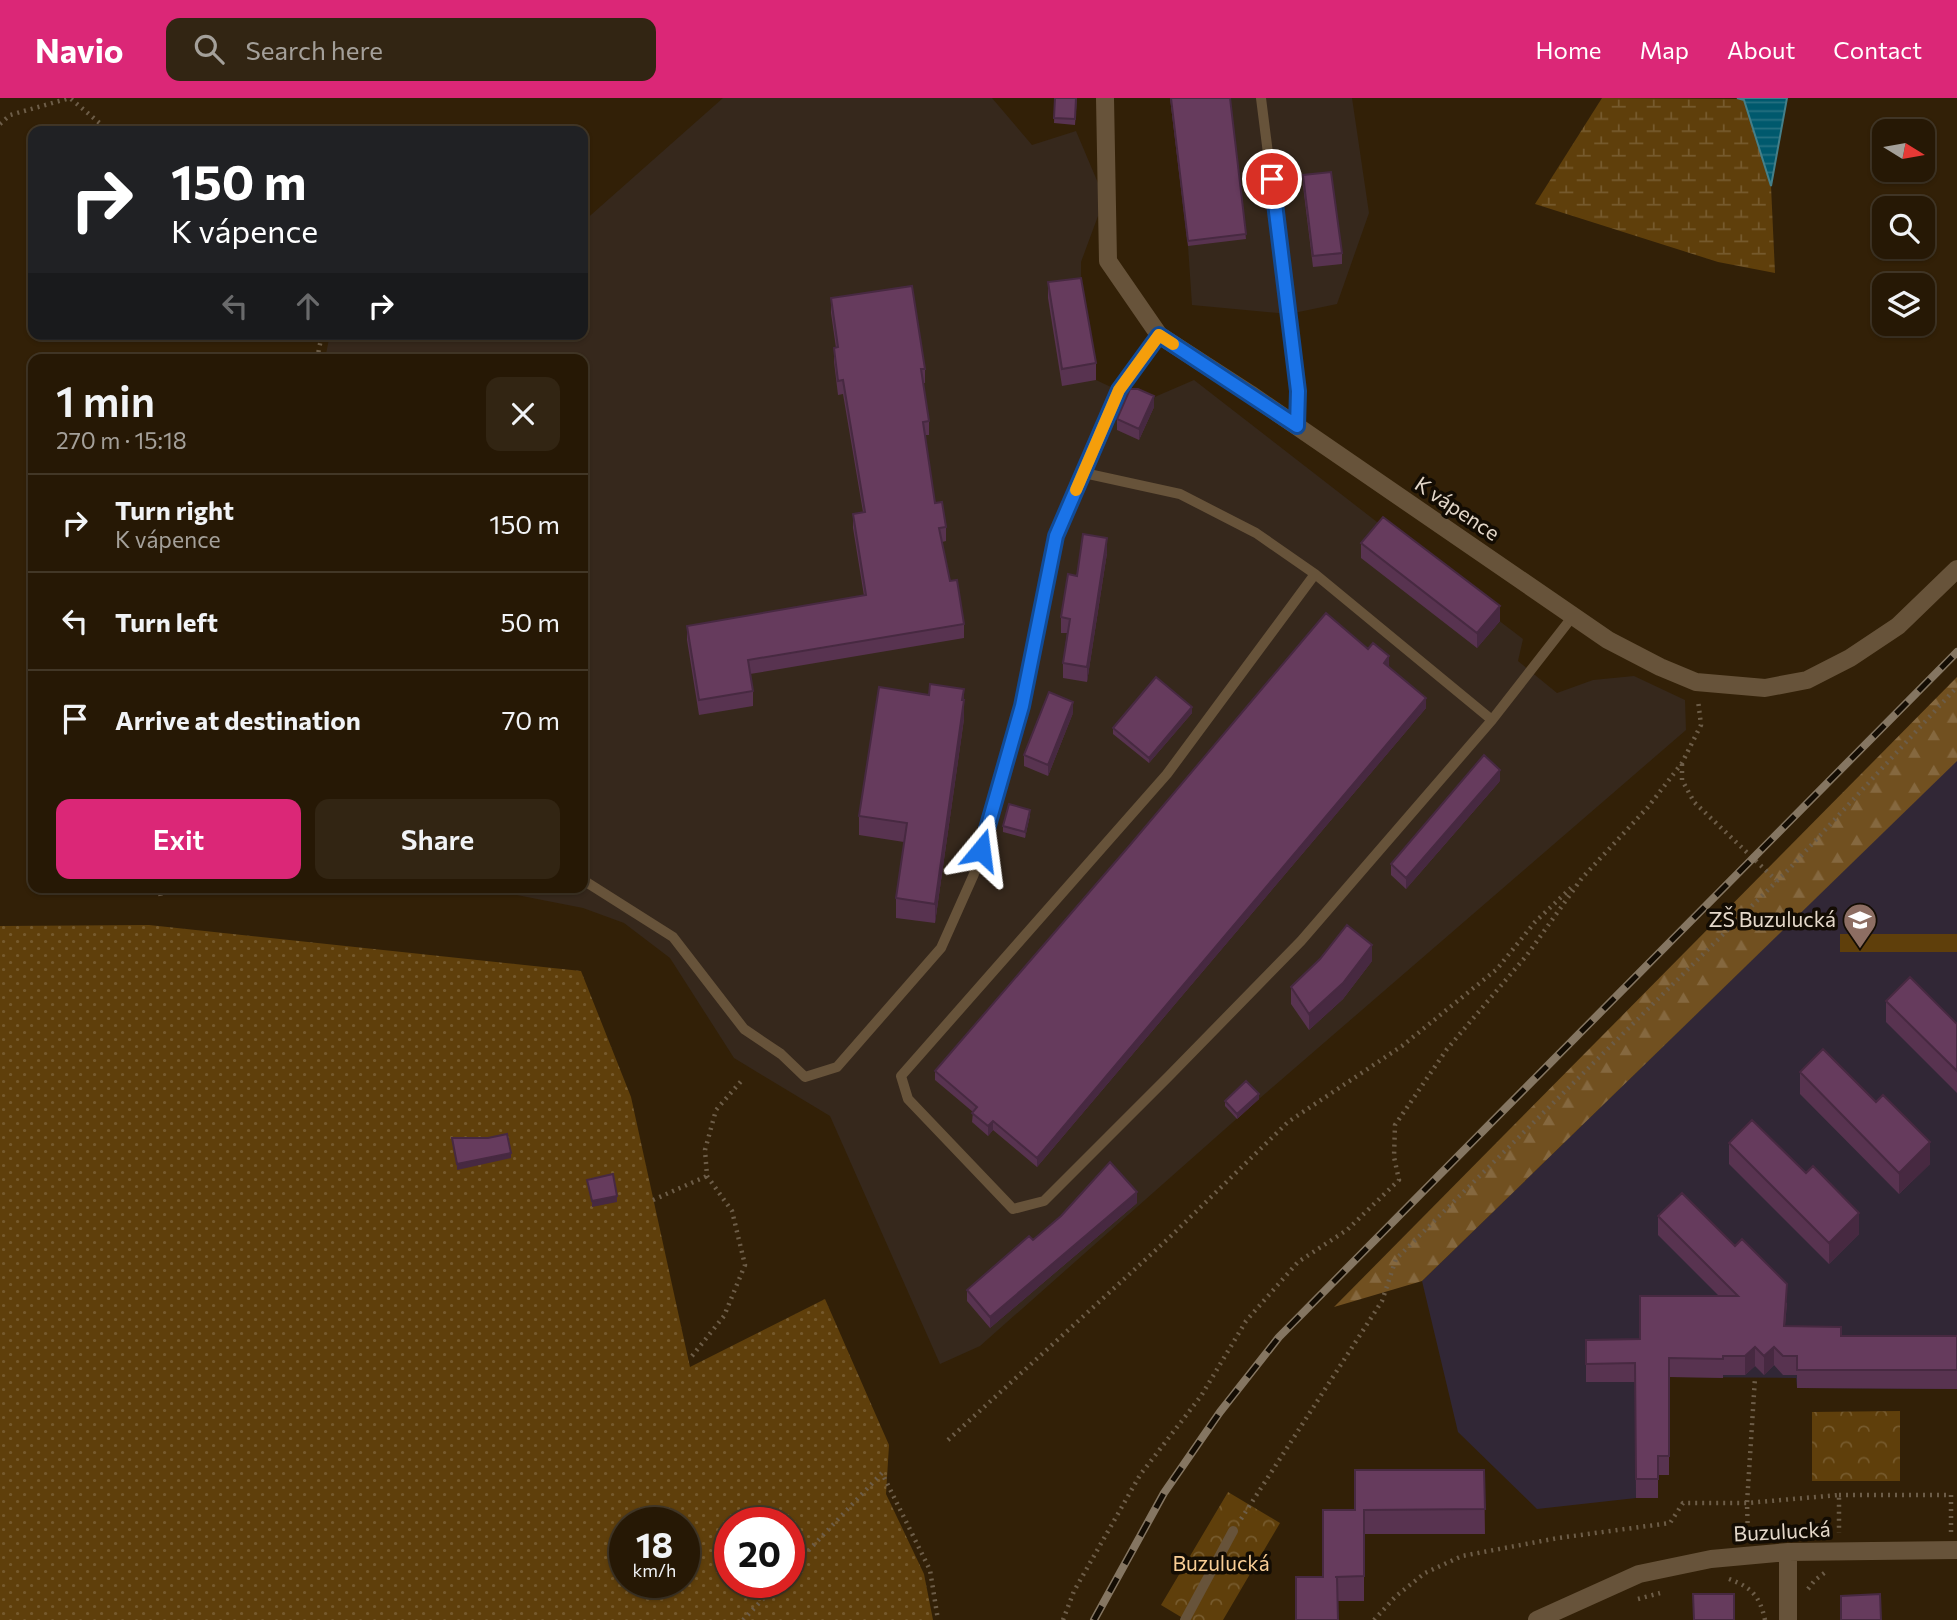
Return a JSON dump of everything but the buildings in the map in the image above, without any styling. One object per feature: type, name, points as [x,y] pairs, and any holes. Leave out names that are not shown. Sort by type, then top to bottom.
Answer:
[{"type":"street","name":"K vápence","points":[[1105,98],[1108,261],[1159,335],[1618,645],[1696,682],[1765,688],[1807,680],[1850,658],[1898,626],[1957,569]]},
{"type":"street","name":"Buzulucká","points":[[1537,1620],[1639,1574],[1711,1559],[1788,1552],[1954,1550]]},
{"type":"street","points":[[1788,1552],[1788,1620]]},
{"type":"lane","points":[[1261,98],[1298,391],[1297,426]]},
{"type":"lane","points":[[588,883],[673,937],[744,1029],[781,1054],[805,1077],[837,1067],[941,948],[974,874],[1022,706],[1056,536],[1119,390],[1159,335]]},
{"type":"lane","points":[[1084,473],[1180,494],[1256,533],[1315,573],[1492,720]]},
{"type":"lane","points":[[1315,573],[1167,774],[901,1076],[908,1099],[1013,1209],[1044,1201],[1301,941],[1492,720],[1573,616]]},
{"type":"lane","points":[[1185,1620],[1233,1531]]},
{"type":"path","points":[[0,124],[10,115],[70,98],[103,126]]},
{"type":"path","points":[[948,1440],[1170,1237],[1288,1122],[1402,1046],[1497,969],[1535,922],[1582,878],[1648,807],[1682,764],[1701,725],[1696,682]]},
{"type":"path","points":[[1233,1531],[1382,1301],[1396,1259],[1777,881],[1957,687]]},
{"type":"path","points":[[1682,764],[1682,780],[1694,802],[1777,881]]},
{"type":"path","points":[[1063,1620],[1074,1591],[1140,1475],[1201,1396],[1246,1321],[1298,1262],[1347,1230],[1399,1180],[1394,1157],[1395,1125],[1447,1049],[1527,955],[1582,878]]},
{"type":"path","points":[[160,893],[161,898]]},
{"type":"path","points":[[692,1356],[724,1316],[745,1265],[732,1211],[707,1176],[705,1150],[716,1110],[743,1079]]},
{"type":"path","points":[[653,1200],[707,1176]]},
{"type":"path","points":[[1748,1556],[1747,1503],[1755,1378]]},
{"type":"path","points":[[805,1554],[882,1473],[930,1570],[938,1620]]},
{"type":"path","points":[[1374,1620],[1396,1596],[1425,1573],[1462,1556],[1559,1538],[1670,1523],[1683,1503],[1747,1503],[1839,1495],[1951,1494],[1954,1550]]},
{"type":"path","points":[[1839,1495],[1840,1551]]},
{"type":"path","points":[[1724,1577],[1745,1585],[1756,1596],[1762,1606],[1765,1620]]},
{"type":"path","points":[[1627,1602],[1663,1592]]},
{"type":"path","points":[[743,1620],[764,1598]]},
{"type":"shaded area","points":[[723,98],[992,98],[1032,145],[1076,131],[1098,183],[1098,216],[1081,262],[1081,294],[1096,380],[1143,402],[1194,380],[1377,522],[1383,532],[1523,639],[1518,661],[1557,693],[1593,680],[1634,676],[1685,700],[1686,730],[1259,1099],[980,1346],[940,1364],[830,1116],[734,1058],[670,958],[624,923],[583,908],[507,893],[588,893],[588,354],[326,354],[329,340],[588,340],[588,218]]},
{"type":"shaded area","points":[[1170,98],[1352,98],[1369,213],[1337,304],[1289,314],[1192,305],[1188,246]]},
{"type":"shaded area","name":"ZŠ Buzulucká","points":[[1957,760],[1957,1389],[1797,1388],[1796,1378],[1669,1377],[1669,1475],[1658,1475],[1658,1498],[1537,1509],[1458,1432],[1422,1281]]},
{"type":"green space","points":[[1602,98],[1744,99],[1771,186],[1775,273],[1718,262],[1535,204]]},
{"type":"green space","points":[[1957,677],[1957,761],[1422,1281],[1334,1307]]},
{"type":"green space","points":[[149,925],[581,971],[631,1097],[690,1367],[825,1299],[889,1445],[886,1494],[924,1574],[933,1620],[0,1620],[0,926]]},
{"type":"green space","points":[[1840,934],[1957,934],[1957,952],[1840,952]]},
{"type":"green space","points":[[1900,1411],[1900,1481],[1812,1481],[1812,1412]]},
{"type":"green space","name":"Buzulucká","points":[[1228,1492],[1280,1523],[1223,1620],[1186,1620],[1161,1605]]},
{"type":"water","points":[[1737,98],[1787,98],[1771,186],[1744,100]]},
{"type":"railway","points":[[1094,1620],[1164,1493],[1220,1412],[1279,1337],[1957,652]]},
{"type":"slow traffic","points":[[1076,490],[1119,390],[1159,335],[1173,344]]},
{"type":"place","name":"ZŠ Buzulucká","points":[[1860,950]]},
{"type":"route","points":[[981,850],[1022,706],[1056,536],[1119,390],[1159,335],[1297,426],[1298,391],[1272,179]]}]
